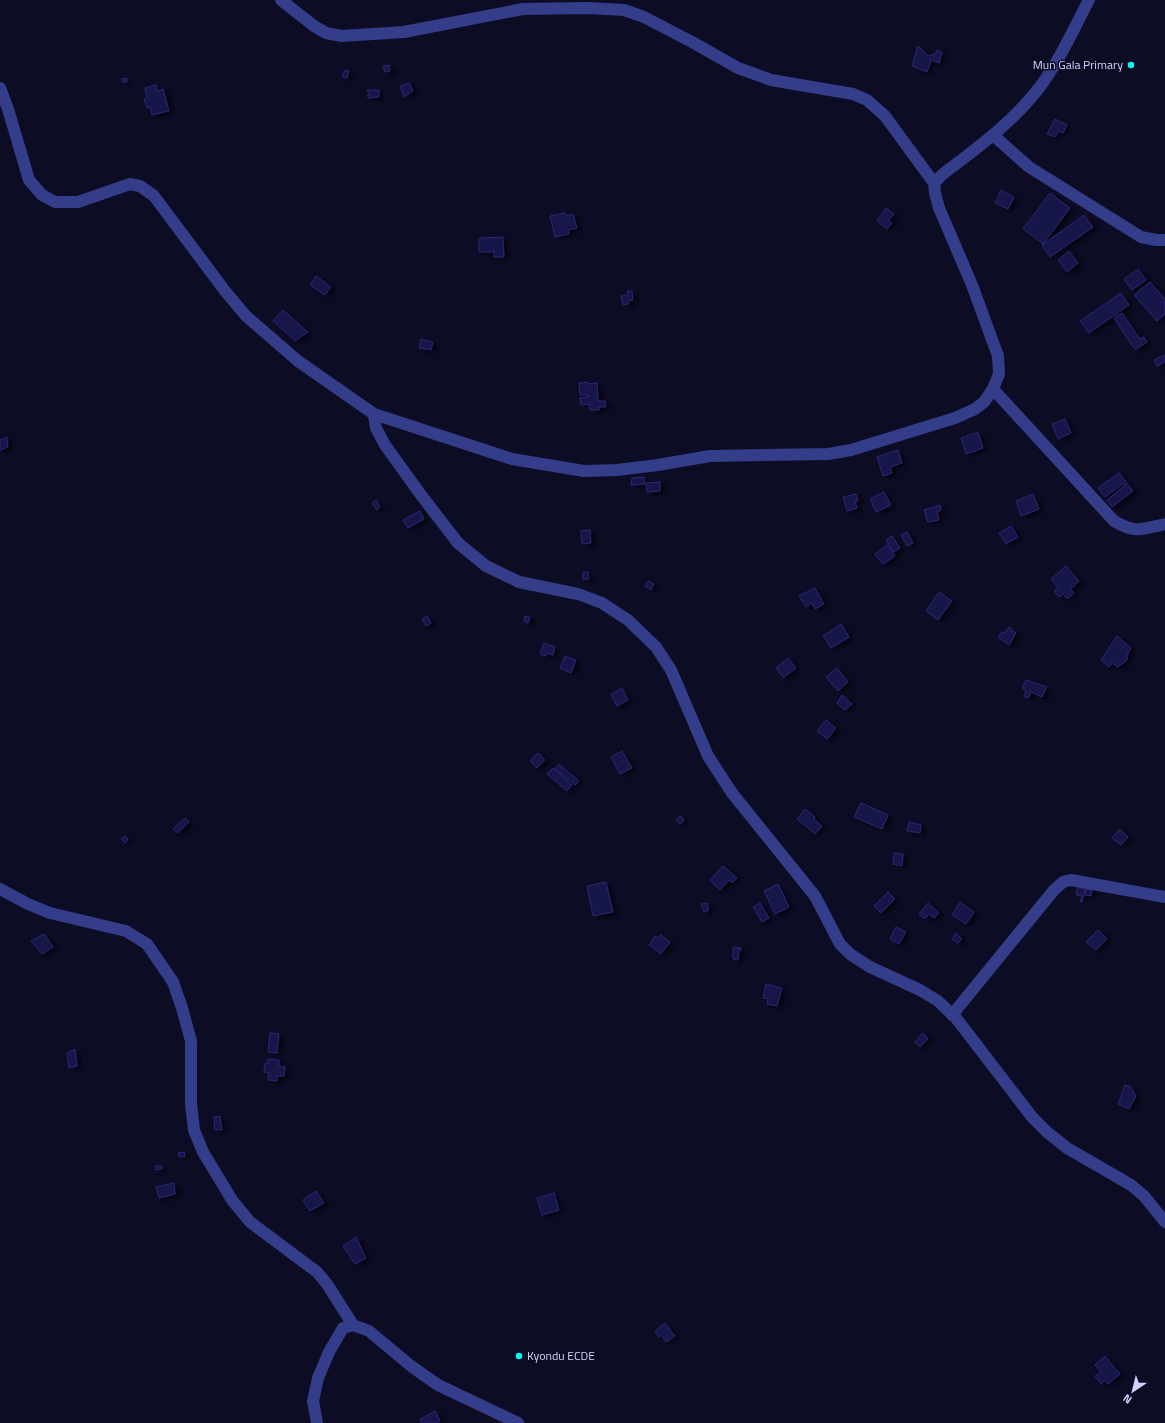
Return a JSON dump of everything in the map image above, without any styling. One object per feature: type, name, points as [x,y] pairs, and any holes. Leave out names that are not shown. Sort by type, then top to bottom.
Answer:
[{"type":"street","points":[[0,88],[8,109],[29,180],[42,195],[55,202],[78,202],[130,184],[140,186],[154,196],[225,291],[246,316],[298,361],[374,414],[512,459],[584,471],[617,470],[658,466],[710,456],[828,454],[851,450],[955,418],[975,409],[984,402],[993,389],[998,374],[998,356],[972,285],[939,208],[934,183],[885,116],[867,100],[853,94],[771,80],[738,68],[644,17],[624,10],[588,8],[523,9],[404,32],[342,36],[326,33],[314,26],[281,0]]},
{"type":"street","points":[[934,183],[1006,125],[1039,89],[1054,67],[1089,0]]},
{"type":"street","points":[[993,135],[1029,167],[1141,237],[1165,240]]},
{"type":"street","points":[[993,389],[1114,522],[1125,528],[1135,530],[1165,524]]},
{"type":"street","points":[[374,414],[376,428],[385,445],[458,543],[486,566],[519,582],[578,594],[602,603],[628,620],[656,647],[672,670],[708,756],[732,793],[815,896],[840,944],[850,954],[870,967],[920,990],[938,1001],[952,1015],[1032,1117],[1047,1132],[1067,1148],[1131,1184],[1144,1196],[1165,1222]]},
{"type":"street","points":[[952,1015],[1054,890],[1063,882],[1071,880],[1165,897]]},
{"type":"street","points":[[0,888],[28,904],[50,913],[126,931],[147,944],[173,982],[182,1008],[190,1041],[191,1104],[194,1130],[203,1152],[232,1200],[250,1222],[318,1272],[353,1325],[369,1331],[411,1366],[438,1385],[518,1423]]},
{"type":"street","points":[[317,1423],[313,1401],[318,1378],[329,1352],[343,1328],[353,1325]]},
{"type":"building","points":[[918,46],[929,56],[935,54],[937,50],[942,53],[939,63],[931,60],[927,72],[912,66]]},
{"type":"building","points":[[389,65],[390,71],[385,72],[383,66]]},
{"type":"building","points":[[345,70],[349,71],[347,78],[342,77]]},
{"type":"building","points":[[127,78],[127,82],[123,82],[122,79]]},
{"type":"building","points":[[409,83],[413,91],[404,97],[400,86]]},
{"type":"building","points":[[156,85],[157,91],[163,89],[169,111],[152,115],[150,107],[147,108],[144,99],[147,98],[145,88]]},
{"type":"building","points":[[367,90],[379,90],[379,97],[368,98],[369,94]]},
{"type":"building","points":[[1055,119],[1067,125],[1063,133],[1059,131],[1055,137],[1047,134]]},
{"type":"building","points":[[1001,190],[1014,197],[1008,209],[995,203]]},
{"type":"building","points":[[1050,193],[1070,208],[1043,244],[1023,229]]},
{"type":"building","points":[[886,208],[894,214],[889,220],[892,223],[887,229],[877,221]]},
{"type":"building","points":[[565,213],[566,216],[573,214],[577,228],[568,230],[569,234],[555,237],[550,216]]},
{"type":"building","points":[[1084,215],[1093,227],[1050,257],[1042,245]]},
{"type":"building","points":[[503,237],[504,257],[494,257],[494,252],[479,252],[479,238]]},
{"type":"building","points":[[1069,251],[1078,263],[1067,272],[1058,260]]},
{"type":"building","points":[[1138,269],[1146,280],[1132,290],[1124,279]]},
{"type":"building","points":[[316,276],[331,287],[325,295],[310,285]]},
{"type":"building","points":[[1150,282],[1165,299],[1165,314],[1157,321],[1134,295]]},
{"type":"building","points":[[627,291],[632,291],[633,300],[628,301],[628,304],[623,305],[621,296],[628,295]]},
{"type":"building","points":[[1121,293],[1129,305],[1089,333],[1080,321]]},
{"type":"building","points":[[283,310],[308,332],[295,341],[273,321]]},
{"type":"building","points":[[1122,313],[1140,339],[1144,337],[1147,342],[1135,350],[1114,318]]},
{"type":"building","points":[[421,339],[433,342],[431,350],[419,348]]},
{"type":"building","points":[[1165,355],[1165,362],[1157,366],[1154,360]]},
{"type":"building","points":[[587,382],[587,384],[597,383],[598,401],[605,401],[606,407],[599,407],[599,410],[590,410],[589,404],[581,405],[580,398],[588,397],[588,395],[580,395],[579,383]]},
{"type":"building","points":[[1065,419],[1071,433],[1058,439],[1052,424]]},
{"type":"building","points":[[978,432],[983,448],[966,454],[961,438]]},
{"type":"building","points":[[7,437],[8,447],[0,450],[0,440]]},
{"type":"building","points":[[898,450],[902,463],[890,467],[892,473],[883,476],[877,457]]},
{"type":"building","points":[[1119,473],[1133,491],[1112,507],[1107,500],[1125,485],[1124,483],[1105,497],[1098,488]]},
{"type":"building","points":[[644,477],[645,484],[631,485],[632,478]]},
{"type":"building","points":[[660,482],[660,491],[647,492],[646,483]]},
{"type":"building","points":[[884,492],[891,505],[876,512],[870,499]]},
{"type":"building","points":[[856,494],[858,501],[855,501],[857,508],[847,511],[843,497]]},
{"type":"building","points":[[1033,494],[1039,509],[1021,516],[1016,501]]},
{"type":"building","points":[[376,500],[380,507],[377,510],[372,503]]},
{"type":"building","points":[[940,505],[941,510],[937,512],[939,520],[928,522],[924,510]]},
{"type":"building","points":[[420,511],[424,519],[408,528],[403,520]]},
{"type":"building","points":[[1011,526],[1018,537],[1006,544],[999,533]]},
{"type":"building","points":[[590,530],[591,543],[582,544],[581,531]]},
{"type":"building","points":[[907,532],[913,543],[907,546],[901,535]]},
{"type":"building","points":[[892,536],[900,548],[893,552],[886,540]]},
{"type":"building","points":[[887,545],[895,556],[883,564],[875,554]]},
{"type":"building","points":[[1066,566],[1079,581],[1071,589],[1074,593],[1067,599],[1063,594],[1059,597],[1054,591],[1058,587],[1051,579]]},
{"type":"building","points":[[583,572],[588,572],[589,579],[583,579]]},
{"type":"building","points":[[648,581],[654,584],[651,590],[645,586]]},
{"type":"building","points":[[815,588],[824,604],[815,609],[812,603],[806,607],[799,596]]},
{"type":"building","points":[[939,592],[952,601],[938,620],[926,611]]},
{"type":"building","points":[[427,616],[431,623],[426,626],[422,619]]},
{"type":"building","points":[[525,616],[530,617],[528,623],[524,621]]},
{"type":"building","points":[[841,624],[849,637],[831,648],[823,636]]},
{"type":"building","points":[[1009,627],[1016,633],[1009,645],[998,637],[1002,632],[1005,633]]},
{"type":"building","points":[[1117,636],[1131,648],[1128,653],[1127,660],[1118,667],[1112,663],[1109,667],[1101,660]]},
{"type":"building","points":[[544,643],[555,647],[553,655],[547,653],[546,656],[540,654]]},
{"type":"building","points":[[565,656],[576,660],[571,673],[560,668]]},
{"type":"building","points":[[788,658],[796,668],[783,678],[776,668]]},
{"type":"building","points":[[837,668],[848,682],[838,691],[826,677]]},
{"type":"building","points":[[1026,680],[1047,687],[1042,697],[1031,692],[1028,698],[1024,696],[1026,691],[1022,688]]},
{"type":"building","points":[[622,688],[628,700],[617,706],[611,694]]},
{"type":"building","points":[[842,695],[852,704],[845,710],[837,703]]},
{"type":"building","points":[[826,720],[836,728],[827,739],[817,731]]},
{"type":"building","points":[[622,751],[632,768],[620,774],[611,757]]},
{"type":"building","points":[[538,753],[545,760],[537,768],[530,761]]},
{"type":"building","points":[[559,764],[579,781],[575,785],[555,769]]},
{"type":"building","points":[[553,768],[572,785],[567,791],[547,774]]},
{"type":"building","points":[[861,803],[888,815],[882,829],[854,817]]},
{"type":"building","points":[[805,809],[815,817],[814,819],[822,826],[815,834],[797,819]]},
{"type":"building","points":[[681,816],[684,821],[680,824],[676,819]]},
{"type":"building","points":[[185,818],[189,822],[178,833],[173,829]]},
{"type":"building","points":[[909,822],[921,825],[920,833],[907,831]]},
{"type":"building","points":[[1120,829],[1128,837],[1121,845],[1112,838]]},
{"type":"building","points":[[125,836],[128,839],[125,843],[121,839]]},
{"type":"building","points":[[894,853],[903,854],[902,866],[893,864]]},
{"type":"building","points":[[723,866],[737,878],[732,883],[729,880],[720,890],[710,880]]},
{"type":"building","points":[[606,882],[613,912],[593,916],[587,886]]},
{"type":"building","points":[[778,884],[789,907],[775,914],[764,891]]},
{"type":"building","points":[[1078,887],[1085,889],[1082,902],[1080,901],[1082,896],[1076,895]]},
{"type":"building","points":[[1086,889],[1092,890],[1091,896],[1085,895]]},
{"type":"building","points":[[888,892],[895,899],[881,913],[874,906]]},
{"type":"building","points":[[960,902],[974,912],[966,924],[952,915]]},
{"type":"building","points":[[707,903],[709,910],[704,912],[701,904]]},
{"type":"building","points":[[760,903],[769,918],[762,922],[753,907]]},
{"type":"building","points":[[928,903],[939,913],[934,918],[929,914],[925,919],[919,914]]},
{"type":"building","points":[[896,927],[906,932],[899,944],[890,939]]},
{"type":"building","points":[[1098,930],[1107,939],[1096,950],[1086,942]]},
{"type":"building","points":[[956,933],[962,939],[958,943],[952,939]]},
{"type":"building","points":[[44,934],[53,947],[42,954],[31,941]]},
{"type":"building","points":[[661,935],[670,942],[661,954],[649,945],[655,936],[658,938]]},
{"type":"building","points":[[733,947],[741,948],[741,950],[739,949],[738,960],[733,959]]},
{"type":"building","points":[[766,984],[782,988],[777,1006],[767,1004],[768,999],[763,998]]},
{"type":"building","points":[[270,1033],[279,1034],[277,1053],[268,1052]]},
{"type":"building","points":[[923,1033],[928,1039],[920,1047],[915,1042]]},
{"type":"building","points":[[75,1049],[77,1066],[69,1068],[67,1053]]},
{"type":"building","points":[[268,1059],[279,1060],[279,1066],[285,1067],[284,1076],[277,1076],[277,1081],[268,1080],[269,1073],[264,1072],[265,1063],[268,1063]]},
{"type":"building","points":[[1125,1085],[1131,1087],[1136,1096],[1129,1109],[1118,1104]]},
{"type":"building","points":[[220,1116],[222,1130],[215,1130],[214,1117]]},
{"type":"building","points":[[184,1152],[185,1156],[179,1157],[178,1153]]},
{"type":"building","points":[[155,1166],[162,1166],[162,1169],[156,1170]]},
{"type":"building","points":[[174,1183],[175,1194],[159,1198],[156,1187]]},
{"type":"building","points":[[316,1191],[324,1203],[310,1211],[303,1200]]},
{"type":"building","points":[[554,1193],[559,1210],[542,1215],[537,1198]]},
{"type":"building","points":[[356,1237],[366,1258],[355,1264],[343,1246]]},
{"type":"building","points":[[665,1323],[675,1336],[666,1342],[661,1335],[659,1337],[655,1331]]},
{"type":"building","points":[[1105,1356],[1120,1374],[1108,1384],[1105,1380],[1101,1384],[1095,1376],[1101,1372],[1095,1365]]},
{"type":"building","points":[[435,1411],[440,1421],[436,1423],[422,1423],[420,1419]]},
{"type":"place","name":"Mun Gala Primary","points":[[1131,65]]},
{"type":"place","name":"Kyondu ECDE","points":[[519,1356]]}]
